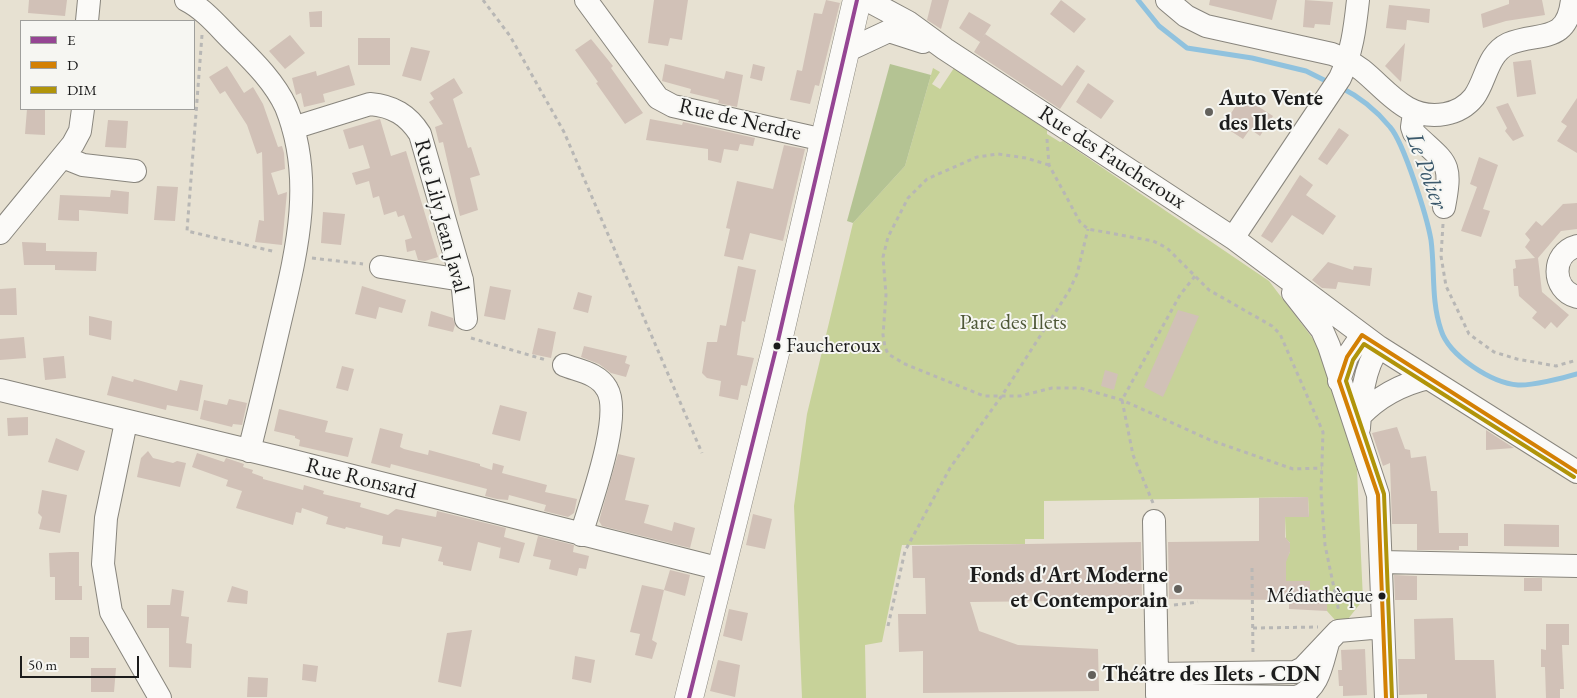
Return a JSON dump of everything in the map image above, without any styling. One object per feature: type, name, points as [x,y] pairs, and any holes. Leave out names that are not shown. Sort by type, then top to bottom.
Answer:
[{"type":"main road","points":[[689,698],[777,345],[857,0]]},
{"type":"street","points":[[87,20],[89,0]]},
{"type":"street","name":"Rue de Nerdre","points":[[586,0],[658,98],[673,106],[824,140]]},
{"type":"street","points":[[862,0],[898,26]]},
{"type":"street","name":"Rue des Faucheroux","points":[[867,0],[898,26],[945,49],[1234,238],[1370,341],[1371,357],[1359,425]]},
{"type":"street","points":[[894,0],[898,26]]},
{"type":"street","points":[[1167,0],[1186,16],[1206,26],[1332,54],[1344,70],[1414,113],[1436,116],[1456,112],[1474,97],[1493,58],[1506,45],[1522,40],[1569,34],[1572,0]]},
{"type":"street","points":[[1234,238],[1344,70],[1354,38],[1358,0]]},
{"type":"street","points":[[199,4],[255,63],[271,83],[285,106],[293,128],[301,162],[303,191],[295,256],[250,451]]},
{"type":"street","points":[[844,52],[898,26]]},
{"type":"street","name":"Rue Lily Jean Javal","points":[[293,128],[370,104],[383,105],[398,111],[411,121],[420,134],[462,280],[466,319]]},
{"type":"street","points":[[2,227],[63,157],[80,131],[83,110]]},
{"type":"street","points":[[1414,113],[1412,127],[1414,132],[1443,161],[1448,169],[1449,177],[1444,207]]},
{"type":"street","points":[[63,157],[83,165],[135,171]]},
{"type":"street","points":[[1577,246],[1565,252],[1557,268],[1560,285],[1566,292],[1577,297]]},
{"type":"street","points":[[381,267],[462,280]]},
{"type":"street","name":"Rue des Faucheroux","points":[[1276,270],[1322,330],[1339,381],[1359,425],[1378,495],[1386,698]]},
{"type":"street","points":[[1339,381],[1347,357],[1370,341],[1577,472]]},
{"type":"street","points":[[564,366],[593,375],[607,389],[612,413],[606,444],[581,535]]},
{"type":"street","points":[[1359,425],[1373,403],[1408,383],[1428,378]]},
{"type":"street","name":"Rue Ronsard","points":[[0,390],[721,569]]},
{"type":"street","points":[[126,422],[106,518],[103,564],[111,612],[160,698]]},
{"type":"street","points":[[1154,521],[1157,695],[1296,698],[1310,690],[1336,634]]},
{"type":"street","points":[[1381,562],[1577,566]]},
{"type":"street","points":[[1157,674],[1295,672],[1303,668],[1336,634],[1383,627]]},
{"type":"path","points":[[482,0],[510,36],[564,132],[702,452]]},
{"type":"path","points":[[195,80],[199,4]]},
{"type":"path","points":[[193,110],[187,231],[295,256],[381,267]]},
{"type":"path","points":[[1253,628],[1316,626],[1336,634],[1325,545],[1321,492],[1322,468],[1323,432],[1280,334],[1272,326],[1209,290],[1167,248],[1153,241],[1088,229],[1080,222],[1049,165],[1026,158],[998,154],[977,157],[927,179],[908,198],[888,237],[883,256],[886,295],[883,335],[888,354],[904,364],[984,396],[1020,396],[1052,388],[1080,388],[1122,400],[1210,440],[1294,469],[1322,468]]},
{"type":"path","points":[[1444,207],[1442,256],[1446,286],[1470,334],[1494,352],[1517,358],[1556,366],[1577,360]]},
{"type":"path","points":[[888,626],[905,551],[950,468],[1001,397],[1069,291],[1077,274],[1088,229]]},
{"type":"path","points":[[1154,521],[1152,503],[1132,455],[1122,400],[1180,295],[1195,276]]},
{"type":"path","points":[[466,319],[470,337],[564,366]]},
{"type":"path","points":[[1252,568],[1253,672]]},
{"type":"path","points":[[1179,605],[1198,602]]},
{"type":"green space","points":[[890,64],[931,75],[905,166],[853,223],[847,221]]},
{"type":"green space","name":"Parc des Ilets","points":[[933,68],[940,72],[932,84],[940,89],[954,68],[1047,130],[1047,134],[1060,142],[1063,141],[1269,281],[1317,344],[1357,469],[1363,600],[1348,619],[1335,620],[1327,611],[1327,590],[1310,590],[1310,581],[1286,581],[1286,559],[1290,552],[1290,543],[1286,539],[1285,517],[1309,516],[1308,497],[1044,501],[1044,539],[1025,539],[1025,544],[902,545],[882,642],[865,645],[866,698],[802,698],[794,506],[807,414],[853,223],[905,166]]},
{"type":"building","points":[[29,0],[67,0],[65,16],[28,13]]},
{"type":"building","points":[[654,0],[688,0],[682,40],[670,38],[668,46],[648,43]]},
{"type":"building","points":[[826,0],[840,3],[819,86],[815,85],[810,104],[790,100],[797,70],[802,71],[814,13],[822,14]]},
{"type":"building","points":[[932,0],[949,0],[941,29],[927,20]]},
{"type":"building","points":[[1061,0],[1086,19],[1074,33],[1050,14]]},
{"type":"building","points":[[1210,0],[1277,0],[1272,20],[1209,5]]},
{"type":"building","points":[[1305,0],[1333,2],[1330,25],[1315,24],[1314,28],[1303,27]]},
{"type":"building","points":[[1509,0],[1542,0],[1545,15],[1506,21],[1483,28],[1481,14],[1509,4]]},
{"type":"building","points":[[1389,5],[1430,9],[1429,23],[1407,20],[1406,30],[1386,28]]},
{"type":"building","points":[[322,11],[322,27],[310,27],[309,12]]},
{"type":"building","points":[[969,12],[991,25],[980,42],[959,28]]},
{"type":"building","points":[[985,34],[1062,86],[1077,65],[1085,71],[1060,109],[974,52]]},
{"type":"building","points":[[290,35],[305,53],[285,69],[269,51]]},
{"type":"building","points":[[358,38],[390,38],[390,65],[358,65]]},
{"type":"building","points":[[591,39],[613,66],[611,68],[643,113],[625,124],[575,50]]},
{"type":"building","points":[[1405,43],[1401,82],[1385,66]]},
{"type":"building","points":[[411,47],[430,51],[421,81],[402,76]]},
{"type":"building","points":[[1531,60],[1536,94],[1517,97],[1513,62]]},
{"type":"building","points":[[665,64],[724,79],[726,71],[743,75],[737,107],[718,103],[719,100],[690,93],[691,89],[662,81]]},
{"type":"building","points":[[753,64],[765,67],[762,81],[750,78]]},
{"type":"building","points":[[349,65],[355,85],[323,94],[325,102],[304,107],[301,93],[296,95],[292,78],[316,71],[317,76]]},
{"type":"building","points":[[227,66],[244,93],[253,87],[263,104],[278,147],[282,146],[285,169],[271,173],[278,195],[287,192],[282,245],[255,242],[259,220],[264,221],[262,152],[257,154],[247,125],[225,91],[220,94],[209,77]]},
{"type":"building","points":[[454,78],[463,93],[453,99],[468,148],[471,147],[480,175],[470,178],[478,210],[460,216],[443,142],[439,143],[435,127],[443,124],[429,102],[434,99],[430,93]]},
{"type":"building","points":[[1088,83],[1114,101],[1101,119],[1076,102]]},
{"type":"building","points":[[1242,96],[1273,116],[1260,136],[1250,129],[1243,139],[1223,126]]},
{"type":"building","points":[[1577,98],[1577,153],[1557,141],[1567,126],[1561,122]]},
{"type":"building","points":[[1508,103],[1524,136],[1513,141],[1505,131],[1507,128],[1496,107]]},
{"type":"building","points":[[27,110],[45,110],[45,135],[25,134]]},
{"type":"building","points":[[380,119],[391,156],[406,151],[438,257],[425,261],[418,260],[415,250],[407,252],[405,240],[412,238],[404,215],[398,217],[396,211],[384,215],[379,196],[373,198],[369,181],[356,185],[352,173],[370,168],[363,145],[349,149],[343,130]]},
{"type":"building","points":[[650,119],[682,125],[683,122],[755,138],[753,146],[740,144],[738,151],[724,149],[721,163],[708,160],[708,149],[646,140]]},
{"type":"building","points":[[108,120],[128,121],[126,148],[105,147]]},
{"type":"building","points":[[1339,128],[1349,135],[1327,165],[1318,159]]},
{"type":"building","points":[[784,145],[805,149],[783,241],[750,233],[743,260],[724,256],[730,229],[726,228],[737,181],[773,189]]},
{"type":"building","points":[[1479,157],[1498,165],[1483,209],[1490,211],[1481,237],[1461,231],[1477,187],[1470,184]]},
{"type":"building","points":[[1300,175],[1313,185],[1306,195],[1336,216],[1323,235],[1292,215],[1272,243],[1261,236]]},
{"type":"building","points":[[157,186],[178,187],[175,221],[154,220]]},
{"type":"building","points":[[111,190],[129,192],[128,214],[79,210],[79,221],[58,220],[60,195],[110,197]]},
{"type":"building","points":[[1577,203],[1577,229],[1561,231],[1538,258],[1542,292],[1569,315],[1557,328],[1551,322],[1545,329],[1532,318],[1537,312],[1519,296],[1518,286],[1514,286],[1513,269],[1516,268],[1515,260],[1535,258],[1525,247],[1530,240],[1525,234],[1536,221],[1542,226],[1563,204]]},
{"type":"building","points":[[323,212],[345,214],[341,245],[321,243]]},
{"type":"building","points":[[22,242],[46,243],[46,251],[97,252],[96,271],[55,270],[55,265],[24,265]]},
{"type":"building","points":[[1328,262],[1353,270],[1354,266],[1372,268],[1370,286],[1338,282],[1336,289],[1322,288],[1312,280]]},
{"type":"building","points":[[738,266],[756,270],[745,322],[742,321],[737,355],[754,358],[747,386],[741,385],[738,400],[719,396],[721,381],[707,378],[702,373],[707,342],[717,342],[720,325],[726,326]]},
{"type":"building","points":[[362,286],[406,300],[402,313],[379,307],[376,319],[355,314]]},
{"type":"building","points":[[490,286],[511,290],[505,320],[484,316]]},
{"type":"building","points":[[16,288],[17,315],[0,315],[0,289]]},
{"type":"building","points":[[578,292],[592,296],[588,313],[573,309]]},
{"type":"building","points":[[1178,310],[1199,316],[1163,397],[1144,387]]},
{"type":"building","points":[[431,311],[453,318],[455,325],[453,332],[428,326]]},
{"type":"building","points":[[89,316],[112,321],[111,340],[89,335]]},
{"type":"building","points":[[538,328],[556,332],[551,358],[532,354]]},
{"type":"building","points":[[24,337],[26,358],[0,360],[0,339]]},
{"type":"building","points":[[584,346],[627,356],[625,363],[630,365],[626,377],[611,373],[599,364],[581,357]]},
{"type":"building","points":[[64,356],[66,378],[45,380],[43,358]]},
{"type":"building","points":[[342,366],[354,369],[348,391],[336,388]]},
{"type":"building","points":[[1105,370],[1118,374],[1114,390],[1101,386]]},
{"type":"building","points":[[112,376],[133,382],[134,379],[177,391],[180,380],[203,385],[198,411],[167,405],[166,410],[107,395]]},
{"type":"building","points":[[229,399],[247,403],[242,425],[233,424],[232,427],[200,419],[204,400],[227,405]]},
{"type":"building","points":[[500,405],[527,412],[520,441],[492,434]]},
{"type":"building","points":[[279,409],[328,421],[325,432],[353,438],[348,457],[299,446],[300,440],[295,438],[295,436],[274,431]]},
{"type":"building","points":[[28,417],[28,435],[8,436],[7,418]]},
{"type":"building","points":[[1397,427],[1405,449],[1410,450],[1411,458],[1426,456],[1431,491],[1437,491],[1439,533],[1468,533],[1468,546],[1459,546],[1459,550],[1417,550],[1417,524],[1392,524],[1390,463],[1383,466],[1372,433]]},
{"type":"building","points":[[380,428],[403,434],[400,447],[404,449],[428,455],[429,450],[480,464],[480,466],[492,470],[493,463],[504,466],[502,473],[547,485],[545,492],[577,499],[574,513],[568,517],[544,511],[546,505],[509,495],[508,500],[497,499],[485,496],[487,489],[391,464],[390,468],[371,463]]},
{"type":"building","points":[[1486,430],[1514,448],[1486,450]]},
{"type":"building","points":[[56,438],[85,451],[78,471],[48,462]]},
{"type":"building","points":[[148,451],[153,458],[173,463],[177,461],[186,463],[180,487],[137,477],[141,458]]},
{"type":"building","points":[[197,453],[224,462],[226,458],[244,464],[243,467],[253,470],[252,473],[263,477],[263,479],[303,490],[304,485],[324,491],[323,494],[361,503],[360,507],[388,515],[396,509],[436,517],[437,511],[506,528],[504,537],[525,543],[519,563],[499,558],[501,548],[478,542],[471,571],[443,565],[443,562],[438,561],[442,547],[402,538],[400,547],[382,544],[383,536],[326,524],[328,517],[302,508],[301,513],[296,512],[293,525],[236,508],[242,491],[226,486],[228,480],[192,467]]},
{"type":"building","points":[[618,454],[635,458],[625,500],[649,505],[644,523],[672,531],[674,522],[695,528],[690,548],[602,526],[599,521]]},
{"type":"building","points":[[42,490],[67,495],[60,533],[39,529],[42,517],[38,513]]},
{"type":"building","points":[[1308,497],[1309,517],[1285,517],[1285,537],[1290,543],[1290,552],[1286,562],[1286,581],[1310,581],[1310,590],[1327,590],[1327,611],[1289,609],[1289,600],[1169,599],[1168,542],[1259,541],[1259,498]]},
{"type":"building","points":[[753,514],[772,519],[765,549],[746,545]]},
{"type":"building","points":[[1504,524],[1559,525],[1559,547],[1504,546]]},
{"type":"building","points":[[538,536],[574,545],[573,552],[589,556],[586,569],[579,568],[577,576],[549,569],[551,560],[533,556]]},
{"type":"building","points":[[1141,542],[1142,600],[970,602],[979,631],[1018,645],[1098,649],[1099,691],[923,693],[923,651],[899,652],[898,614],[926,614],[925,578],[913,578],[912,546]]},
{"type":"building","points":[[79,552],[79,586],[82,586],[82,600],[55,600],[55,577],[50,577],[49,553]]},
{"type":"building","points":[[670,570],[690,575],[685,596],[664,590]]},
{"type":"building","points":[[1394,575],[1417,576],[1417,600],[1395,600]]},
{"type":"building","points":[[1524,578],[1542,578],[1542,591],[1524,591]]},
{"type":"building","points":[[642,585],[664,590],[652,640],[657,643],[652,659],[635,655],[640,634],[630,632]]},
{"type":"building","points":[[232,586],[248,591],[247,604],[227,602]]},
{"type":"building","points":[[172,589],[184,591],[181,616],[189,617],[186,643],[192,644],[191,668],[169,667],[169,628],[147,628],[147,605],[170,605]]},
{"type":"building","points":[[729,609],[748,613],[742,641],[723,636]]},
{"type":"building","points":[[1453,618],[1455,660],[1494,660],[1496,698],[1427,698],[1427,694],[1399,695],[1398,659],[1415,659],[1414,619]]},
{"type":"building","points":[[1546,624],[1569,624],[1569,645],[1562,645],[1564,689],[1560,689],[1560,698],[1546,698],[1545,667],[1541,667],[1541,649],[1546,650]]},
{"type":"building","points":[[472,630],[461,687],[438,682],[447,633]]},
{"type":"building","points":[[70,637],[89,637],[89,658],[70,658]]},
{"type":"building","points":[[1365,649],[1367,695],[1343,696],[1343,686],[1339,686],[1338,670],[1342,670],[1341,650]]},
{"type":"building","points":[[575,656],[595,660],[591,683],[572,679]]},
{"type":"building","points":[[718,660],[740,665],[735,697],[710,691]]},
{"type":"building","points":[[303,664],[318,666],[316,682],[302,680]]},
{"type":"building","points":[[91,668],[116,668],[114,692],[91,692]]},
{"type":"building","points":[[248,677],[268,678],[267,697],[247,697]]},
{"type":"waterway","name":"Le Polier","points":[[1138,0],[1159,26],[1187,48],[1252,58],[1306,71],[1330,83]]},
{"type":"waterway","name":"Le Polier","points":[[1340,87],[1360,99],[1379,115],[1390,127],[1402,148],[1420,198],[1431,240],[1434,297],[1438,319],[1441,330],[1453,349],[1484,374],[1508,383],[1518,385],[1530,384],[1577,374]]},
{"type":"transit line","name":"E","points":[[689,698],[777,345],[857,0]]},
{"type":"transit line","name":"D","points":[[1386,698],[1378,495],[1339,381],[1347,357],[1362,335],[1577,472]]},
{"type":"transit line","name":"DIM","points":[[1392,698],[1384,494],[1346,381],[1353,360],[1364,344],[1574,477]]},
{"type":"place","name":"Auto Vente des Ilets","points":[[1209,112]]},
{"type":"place","name":"Faucheroux","points":[[777,346]]},
{"type":"place","name":"Fonds d'Art Moderne et Contemporain","points":[[1178,589]]},
{"type":"place","name":"Médiathèque","points":[[1382,596]]},
{"type":"place","name":"Théâtre des Ilets - CDN","points":[[1092,675]]}]
